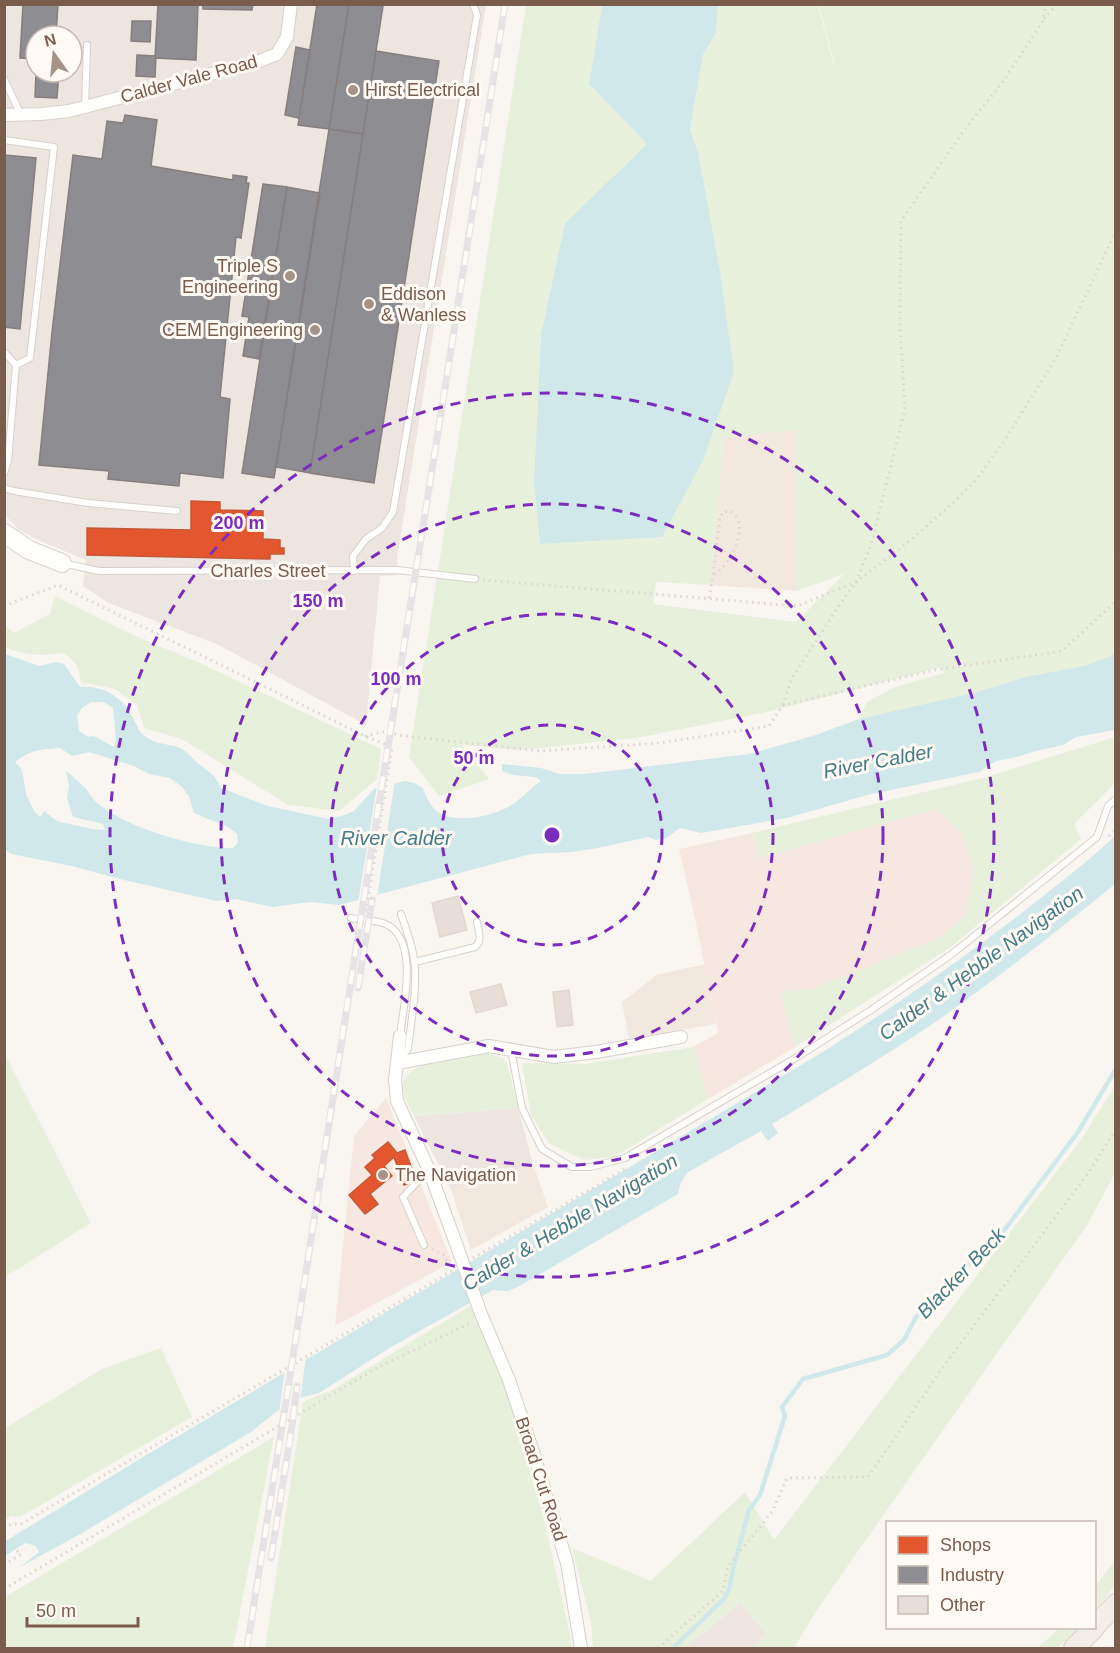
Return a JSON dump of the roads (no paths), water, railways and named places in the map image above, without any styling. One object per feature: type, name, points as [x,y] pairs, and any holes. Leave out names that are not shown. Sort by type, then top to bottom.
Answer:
[{"type":"main road","points":[[1074,1648],[1094,1629]]},
{"type":"street","name":"Calder Vale Road","points":[[4,115],[48,114],[86,107],[237,68],[277,54],[287,37],[291,4]]},
{"type":"street","points":[[4,533],[29,550],[62,563]]},
{"type":"street","points":[[400,1035],[395,1090],[397,1101],[429,1170]]},
{"type":"street","points":[[397,1063],[489,1046],[554,1057],[681,1037]]},
{"type":"street","name":"Broad Cut Road","points":[[429,1170],[482,1316],[509,1380],[534,1455],[567,1563],[581,1648]]},
{"type":"lane","points":[[354,571],[353,556],[366,539],[382,528],[393,512],[477,15],[473,4]]},
{"type":"lane","points":[[86,107],[87,45]]},
{"type":"lane","points":[[4,79],[21,115]]},
{"type":"lane","points":[[4,140],[54,147],[30,357],[16,365]]},
{"type":"lane","points":[[4,352],[16,365],[8,461],[4,473]]},
{"type":"lane","points":[[4,488],[88,503],[177,511]]},
{"type":"lane","name":"Charles Street","points":[[62,563],[99,571],[398,570],[475,579]]},
{"type":"lane","points":[[511,1049],[522,1108],[542,1149],[572,1167],[591,1167],[625,1158],[794,1059],[871,1010],[952,954],[1097,837],[1108,806],[1116,799]]},
{"type":"lane","points":[[397,1063],[408,1049],[415,980],[412,944],[401,914]]},
{"type":"lane","points":[[351,918],[383,923],[390,927],[397,934],[406,951],[407,971],[400,1035]]},
{"type":"lane","points":[[415,962],[478,944],[480,940],[477,922]]},
{"type":"lane","points":[[424,1245],[403,1197],[429,1170]]},
{"type":"water","points":[[602,5],[718,5],[716,33],[703,55],[690,130],[698,152],[720,272],[734,372],[703,460],[662,537],[540,544],[534,482],[541,334],[565,223],[647,144],[589,84]]},
{"type":"water","name":"River Calder","points":[[1115,651],[1115,730],[1076,737],[1063,745],[996,761],[979,772],[871,794],[787,818],[701,833],[680,828],[666,838],[656,840],[648,837],[571,852],[531,854],[339,905],[310,902],[272,907],[236,899],[216,901],[12,854],[5,850],[5,654],[39,666],[56,662],[64,664],[80,687],[104,690],[118,698],[144,735],[154,741],[184,750],[214,776],[221,788],[268,806],[328,819],[354,811],[374,789],[405,781],[423,788],[432,806],[441,814],[459,818],[480,817],[509,807],[541,781],[536,777],[513,775],[502,771],[502,764],[541,768],[560,774],[585,774],[749,754],[816,735],[859,719],[977,692],[1025,677],[1084,666],[1111,656]],"holes":[[[91,702],[104,702],[113,708],[116,740],[114,747],[79,731],[77,715]],[[60,748],[72,756],[89,752],[134,766],[149,774],[170,778],[189,796],[194,813],[230,828],[237,834],[238,843],[233,848],[200,845],[141,827],[107,810],[66,771],[69,786],[67,798],[73,817],[103,824],[105,830],[57,821],[44,811],[40,817],[34,811],[26,794],[22,770],[15,762],[36,751]]]},
{"type":"water","name":"Calder & Hebble Navigation","points":[[1115,836],[1115,884],[931,1025],[772,1124],[778,1133],[768,1141],[761,1131],[688,1172],[681,1182],[678,1194],[516,1288],[507,1291],[493,1290],[391,1347],[319,1393],[303,1397],[276,1412],[251,1432],[82,1533],[20,1567],[39,1552],[36,1546],[26,1543],[5,1556],[4,1542],[854,1032],[990,937]]},
{"type":"waterway","name":"Blacker Beck","points":[[673,1648],[724,1599],[730,1586],[749,1510],[760,1495],[785,1416],[782,1407],[803,1379],[887,1355],[904,1340],[916,1317],[1006,1228],[1078,1132],[1116,1069]]},
{"type":"railway","points":[[247,1648],[505,4]]},
{"type":"railway","points":[[358,988],[372,900]]},
{"type":"railway","points":[[271,1558],[297,1386]]},
{"type":"place","name":"Hirst Electrical","points":[[353,90]]},
{"type":"place","name":"Triple S Engineering","points":[[290,276]]},
{"type":"place","name":"Eddison & Wanless","points":[[369,304]]},
{"type":"place","name":"CEM Engineering","points":[[315,330]]},
{"type":"place","name":"The Navigation","points":[[383,1175]]}]
